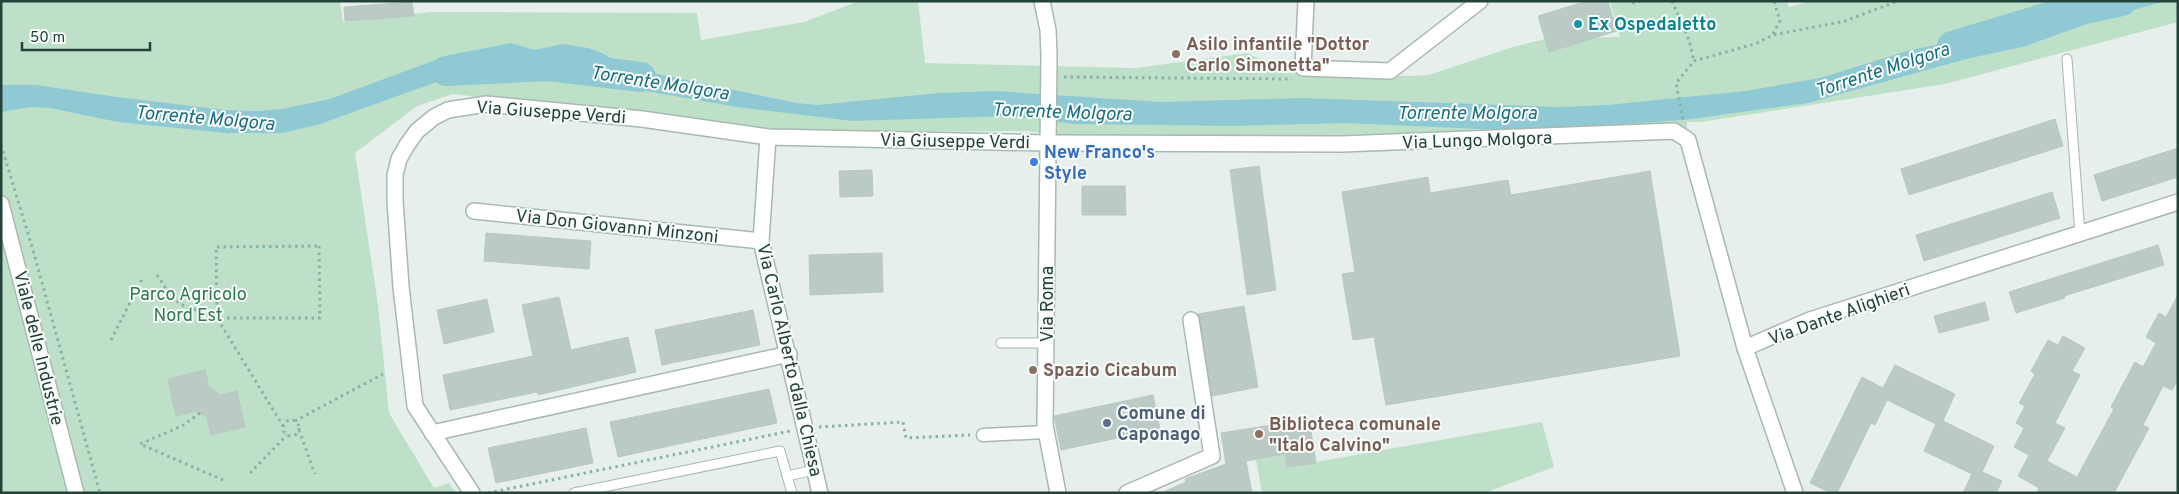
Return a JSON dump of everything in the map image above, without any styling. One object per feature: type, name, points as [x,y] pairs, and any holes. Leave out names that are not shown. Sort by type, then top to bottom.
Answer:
[{"type":"street","name":"Via Roma","points":[[1042,1],[1048,30],[1045,432],[1058,493]]},
{"type":"street","points":[[1306,1],[1303,68],[1390,71],[1480,1]]},
{"type":"street","name":"Via Giuseppe Verdi","points":[[472,493],[415,406],[401,287],[395,175],[399,159],[417,131],[434,117],[448,110],[486,104],[642,119],[768,137],[1047,143]]},
{"type":"street","name":"Via Lungo Molgora","points":[[1047,143],[1342,144],[1560,137],[1674,131],[1688,140],[1745,348]]},
{"type":"street","name":"Via Carlo Alberto dalla Chiesa","points":[[768,137],[761,241],[820,493]]},
{"type":"street","name":"Via Dante Alighieri","points":[[1795,493],[1745,348],[1810,320],[2178,202]]},
{"type":"street","name":"Viale delle Industrie","points":[[1,204],[76,493]]},
{"type":"street","name":"Via Don Giovanni Minzoni","points":[[474,211],[761,241]]},
{"type":"street","points":[[1127,493],[1212,456],[1191,320]]},
{"type":"street","points":[[432,433],[788,354]]},
{"type":"street","points":[[983,435],[1045,432]]},
{"type":"lane","points":[[2067,60],[2080,234]]},
{"type":"lane","points":[[1001,343],[1047,343]]},
{"type":"lane","points":[[574,493],[780,451],[792,493]]},
{"type":"lane","points":[[787,476],[814,470]]},
{"type":"path","points":[[1633,1],[1634,3],[1641,1]]},
{"type":"path","points":[[1672,1],[1689,40],[1694,61]]},
{"type":"path","points":[[1773,35],[1780,22],[1774,1]]},
{"type":"path","points":[[1684,120],[1676,83],[1694,61],[1755,44],[1773,35],[1845,21],[1898,1]]},
{"type":"path","points":[[1048,77],[1293,79],[1303,68]]},
{"type":"path","points":[[1,145],[33,250],[100,493]]},
{"type":"path","points":[[157,275],[180,304],[217,318],[320,318],[319,246],[216,247],[217,318],[287,435]]},
{"type":"path","points":[[112,340],[142,279]]},
{"type":"path","points":[[283,426],[290,420],[295,421],[384,374]]},
{"type":"path","points":[[200,413],[182,426],[140,444],[223,480]]},
{"type":"path","points":[[295,421],[315,474]]},
{"type":"path","points":[[488,493],[805,428],[903,422],[906,438],[983,435]]},
{"type":"path","points":[[250,473],[287,435],[296,434],[299,429]]},
{"type":"green space","name":"Parco Agricolo Nord Est","points":[[1,1],[340,1],[343,22],[431,12],[697,13],[701,40],[804,22],[859,1],[918,1],[925,63],[1136,68],[1248,53],[1284,73],[1406,76],[1429,75],[1513,47],[1550,38],[1620,37],[1610,1],[1787,1],[1789,7],[1812,1],[2178,1],[2178,22],[1945,84],[1701,122],[1687,122],[1687,131],[1070,138],[1028,131],[786,133],[453,94],[417,106],[355,153],[378,305],[389,413],[434,488],[449,483],[456,493],[1,493]]},
{"type":"green space","points":[[1542,422],[1554,467],[1484,493],[1262,493],[1256,459],[1285,454],[1288,467]]},
{"type":"water","name":"Torrente Molgora","points":[[2092,1],[2165,1],[2092,22],[2026,46],[1966,59],[1808,103],[1684,120],[1584,127],[1502,130],[1346,123],[1234,126],[1075,124],[1010,116],[852,121],[737,107],[629,88],[603,72],[566,70],[522,59],[450,77],[320,124],[283,133],[226,133],[118,122],[50,108],[31,107],[1,112],[1,85],[36,85],[225,110],[259,111],[282,109],[330,99],[449,55],[511,43],[534,50],[563,44],[588,48],[604,54],[624,67],[797,103],[817,105],[939,93],[995,91],[1161,102],[1303,98],[1560,107],[1608,105],[1745,91],[1820,78],[1911,50],[2008,31]]},
{"type":"building","name":"Ex Ospedaletto","points":[[1587,1],[1608,1],[1617,31],[1549,52],[1538,16]]},
{"type":"building","points":[[412,2],[414,16],[345,21],[344,7]]},
{"type":"building","points":[[2055,119],[2063,146],[1909,195],[1901,169]]},
{"type":"building","points":[[2178,148],[2178,177],[2102,201],[2094,175]]},
{"type":"building","points":[[1259,166],[1276,290],[1247,295],[1230,170]]},
{"type":"building","points":[[872,170],[873,196],[840,197],[839,171]]},
{"type":"building","points":[[1650,171],[1680,356],[1386,405],[1374,337],[1353,340],[1342,274],[1355,272],[1342,192],[1428,177],[1430,193],[1508,180],[1511,195]]},
{"type":"building","points":[[1082,186],[1125,186],[1126,215],[1082,215]]},
{"type":"building","points":[[2052,192],[2060,218],[1924,261],[1916,235]]},
{"type":"building","points":[[486,233],[591,241],[589,269],[484,261]]},
{"type":"building","points":[[2158,245],[2164,265],[2016,313],[2009,292]]},
{"type":"building","points":[[882,253],[883,292],[810,295],[809,255]]},
{"type":"building","points":[[2178,295],[2178,379],[2172,390],[2163,386],[2143,425],[2149,428],[2114,493],[2037,493],[2039,488],[2018,476],[2029,455],[2014,447],[2024,428],[2016,423],[2025,406],[2019,403],[2035,374],[2031,371],[2048,340],[2058,345],[2063,336],[2085,348],[2072,371],[2080,375],[2055,423],[2065,428],[2047,461],[2077,477],[2114,409],[2111,407],[2135,362],[2143,367],[2156,343],[2146,337],[2159,313],[2166,317]]},
{"type":"building","points":[[559,297],[571,350],[628,337],[636,372],[538,395],[537,392],[450,410],[443,375],[533,356],[522,305]]},
{"type":"building","points":[[487,299],[494,332],[444,344],[437,310]]},
{"type":"building","points":[[1985,302],[1989,320],[1939,333],[1934,316]]},
{"type":"building","points":[[1244,306],[1258,387],[1212,396],[1198,314]]},
{"type":"building","points":[[753,310],[760,345],[662,365],[655,330]]},
{"type":"building","points":[[1895,365],[1955,394],[1943,421],[1994,446],[1982,472],[2002,481],[1996,493],[1963,493],[1972,474],[1924,451],[1936,424],[1887,400],[1875,425],[1871,423],[1837,493],[1831,493],[1810,483],[1862,377],[1883,388]]},
{"type":"building","points":[[205,370],[209,387],[220,395],[237,391],[245,427],[211,435],[207,417],[196,411],[176,416],[168,379]]},
{"type":"building","points":[[769,389],[777,423],[618,457],[610,422]]},
{"type":"building","name":"Comune di Caponago","points":[[1153,395],[1160,429],[1061,450],[1054,416]]},
{"type":"building","points":[[1309,419],[1316,463],[1287,467],[1285,454],[1246,461],[1252,493],[1161,493],[1186,482],[1185,479],[1226,464],[1221,433]]},
{"type":"building","points":[[586,428],[593,463],[496,483],[488,448]]},
{"type":"waterway","name":"Torrente Molgora","points":[[1952,46],[2052,16],[2122,1]]},
{"type":"waterway","name":"Torrente Molgora","points":[[446,71],[548,66],[641,77]]},
{"type":"place","name":"Ex Ospedaletto","points":[[1578,24]]},
{"type":"place","name":"Asilo infantile \"Dottor Carlo Simonetta\"","points":[[1176,54]]},
{"type":"place","name":"New Franco's Style","points":[[1034,162]]},
{"type":"place","name":"Spazio Cicabum","points":[[1033,370]]},
{"type":"place","name":"Comune di Caponago","points":[[1107,423]]},
{"type":"place","name":"Biblioteca comunale \"Italo Calvino\"","points":[[1259,434]]}]
